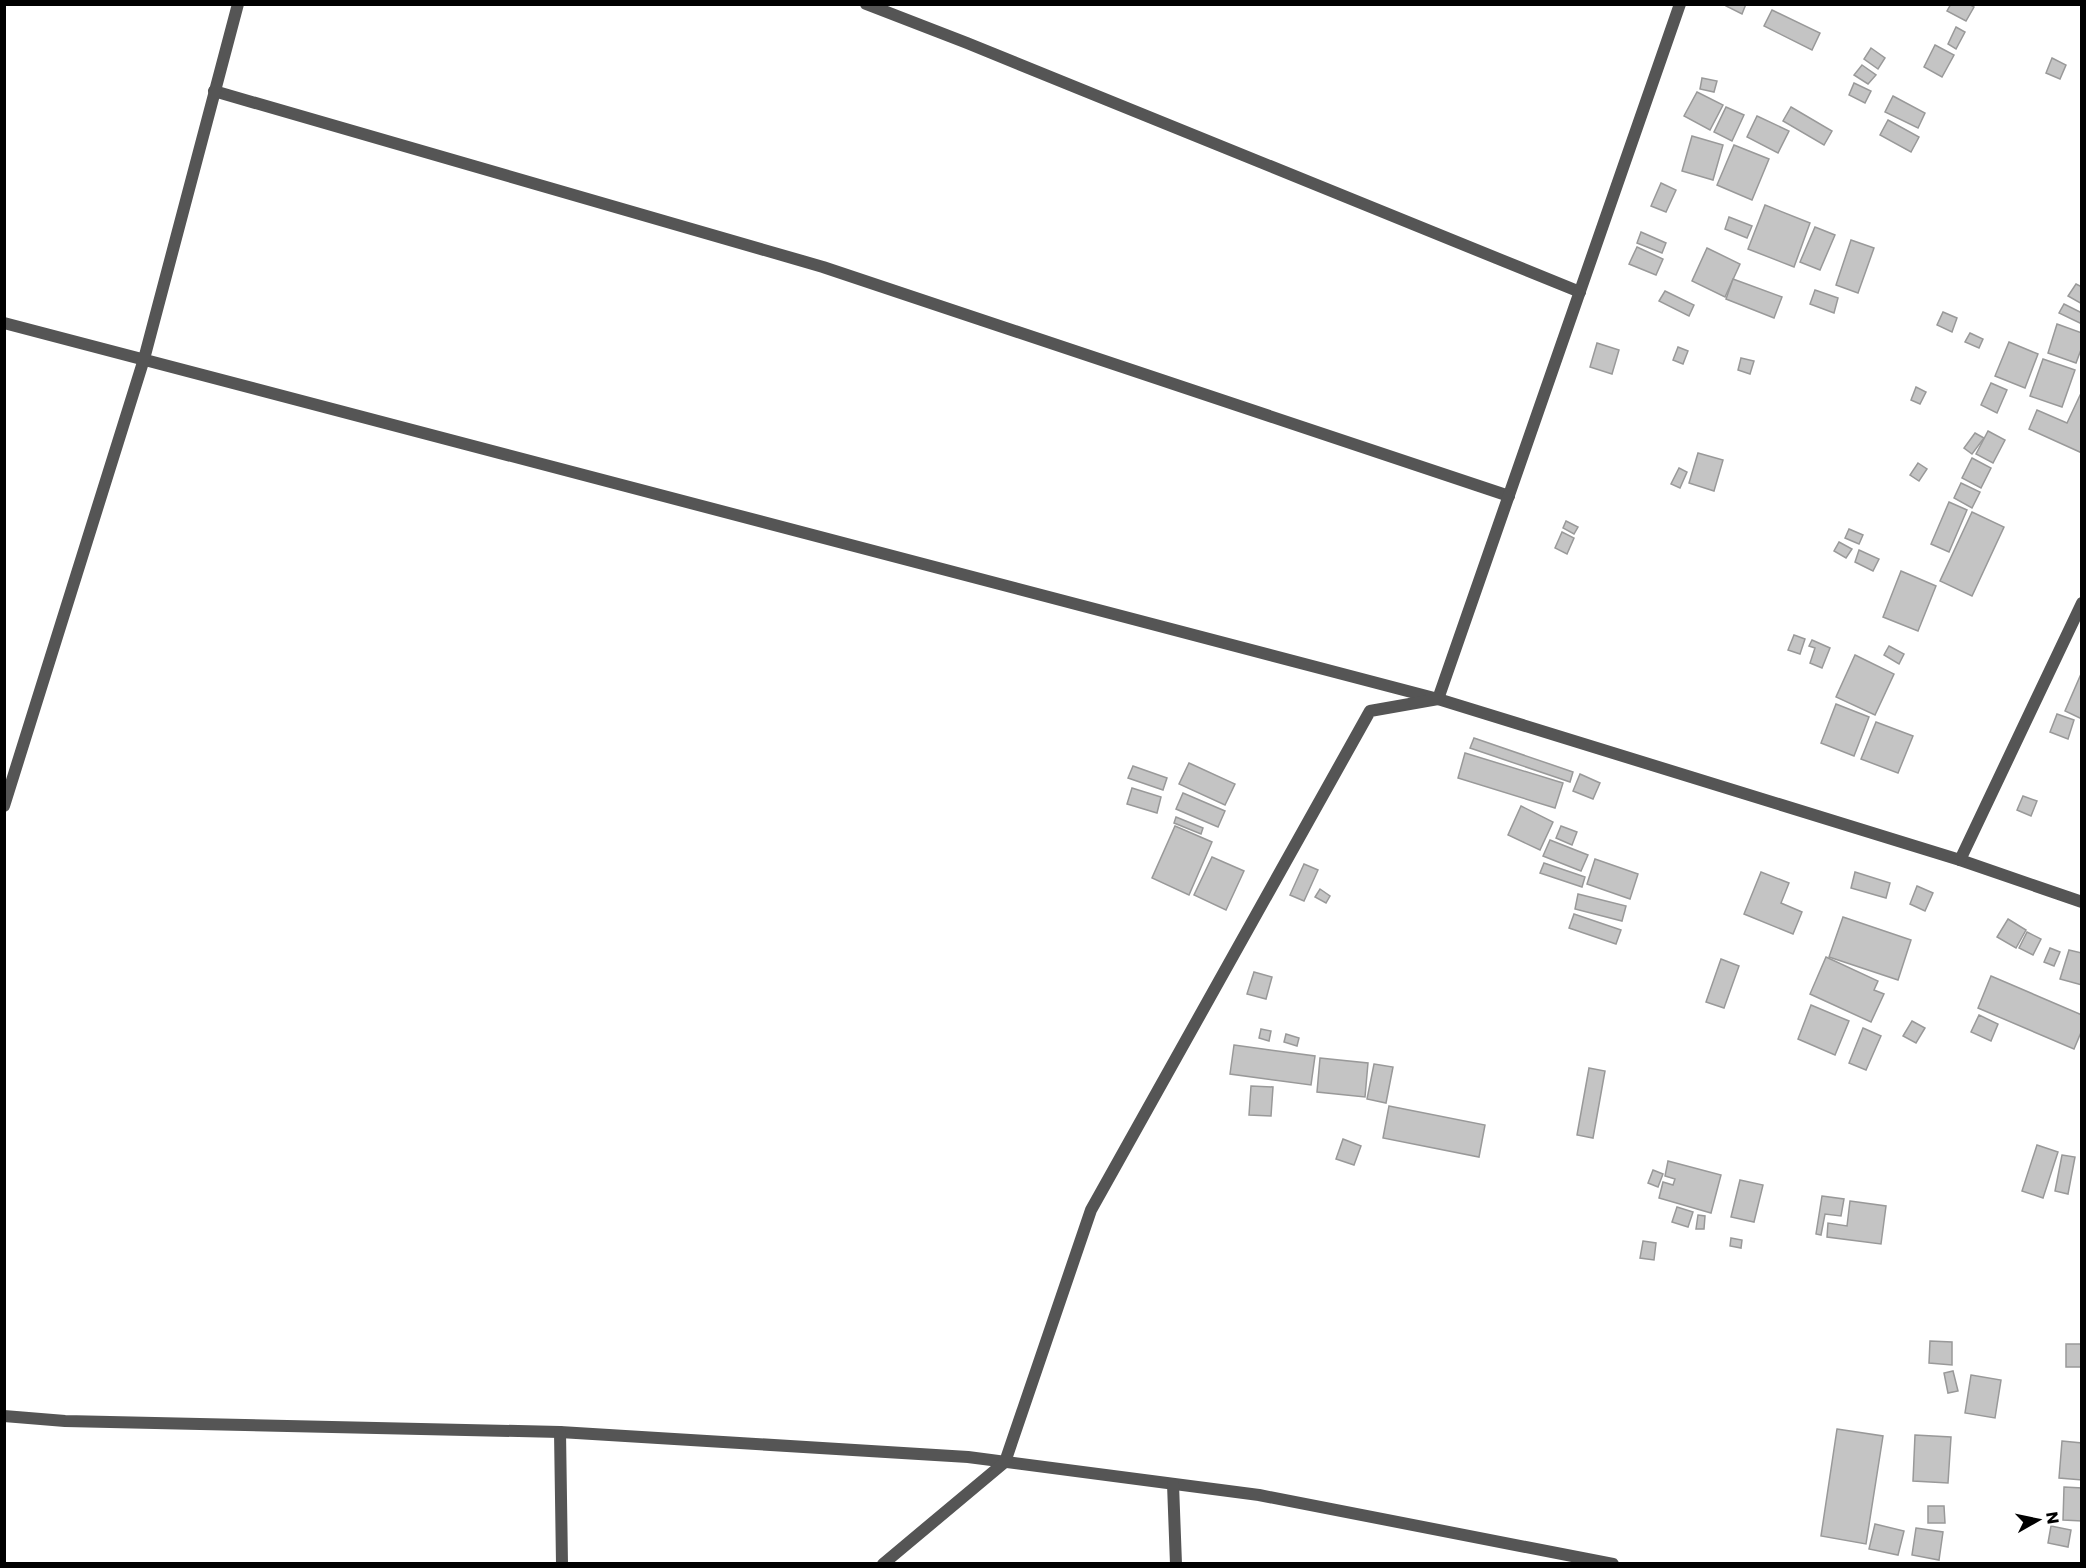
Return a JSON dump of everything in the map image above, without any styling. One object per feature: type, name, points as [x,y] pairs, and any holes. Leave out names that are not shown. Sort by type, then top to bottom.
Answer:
[{"type":"street","points":[[4,806],[144,359],[238,4]]},
{"type":"street","points":[[866,4],[1580,292]]},
{"type":"street","points":[[1438,699],[1680,4]]},
{"type":"street","points":[[214,92],[823,267],[1509,496]]},
{"type":"street","points":[[4,323],[1438,699],[1960,860],[2082,902]]},
{"type":"street","points":[[1960,860],[2082,603]]},
{"type":"street","points":[[883,1563],[1005,1462],[1091,1210],[1370,711],[1438,699]]},
{"type":"street","points":[[4,1416],[65,1421],[560,1432],[968,1457],[1259,1495],[1613,1563]]},
{"type":"street","points":[[560,1432],[562,1563]]},
{"type":"street","points":[[1173,1484],[1176,1563]]},
{"type":"building","points":[[1727,4],[1746,4],[1742,14],[1726,6]]},
{"type":"building","points":[[1951,4],[1969,4],[1974,7],[1966,21],[1947,11]]},
{"type":"building","points":[[1772,10],[1820,33],[1812,50],[1764,26]]},
{"type":"building","points":[[1956,27],[1965,32],[1956,49],[1948,44]]},
{"type":"building","points":[[1935,45],[1954,55],[1942,77],[1924,67]]},
{"type":"building","points":[[1871,48],[1885,58],[1878,69],[1864,59]]},
{"type":"building","points":[[2052,58],[2066,65],[2060,79],[2046,73]]},
{"type":"building","points":[[1862,65],[1876,75],[1868,84],[1854,75]]},
{"type":"building","points":[[1702,78],[1717,81],[1714,92],[1700,89]]},
{"type":"building","points":[[1854,83],[1871,91],[1865,103],[1849,95]]},
{"type":"building","points":[[1697,92],[1723,105],[1710,130],[1684,116]]},
{"type":"building","points":[[1893,96],[1925,113],[1918,128],[1885,112]]},
{"type":"building","points":[[1726,107],[1744,115],[1732,141],[1714,132]]},
{"type":"building","points":[[1791,107],[1832,131],[1824,145],[1783,121]]},
{"type":"building","points":[[1757,116],[1789,131],[1778,153],[1747,137]]},
{"type":"building","points":[[1888,120],[1919,137],[1911,152],[1880,135]]},
{"type":"building","points":[[1692,136],[1723,145],[1713,180],[1682,171]]},
{"type":"building","points":[[1734,145],[1769,159],[1752,200],[1717,185]]},
{"type":"building","points":[[1661,183],[1676,190],[1666,212],[1651,206]]},
{"type":"building","points":[[1765,205],[1810,223],[1794,267],[1748,249]]},
{"type":"building","points":[[1729,217],[1752,226],[1747,238],[1725,229]]},
{"type":"building","points":[[1815,227],[1835,235],[1820,270],[1800,262]]},
{"type":"building","points":[[1641,232],[1666,243],[1662,253],[1637,243]]},
{"type":"building","points":[[1851,240],[1874,248],[1858,293],[1836,285]]},
{"type":"building","points":[[1637,247],[1663,259],[1656,275],[1629,264]]},
{"type":"building","points":[[1707,248],[1740,264],[1725,297],[1692,281]]},
{"type":"building","points":[[1733,279],[1782,297],[1774,318],[1726,299]]},
{"type":"building","points":[[2076,284],[2082,287],[2082,304],[2068,296]]},
{"type":"building","points":[[1815,290],[1838,298],[1834,313],[1810,304]]},
{"type":"building","points":[[1665,291],[1694,305],[1689,316],[1659,301]]},
{"type":"building","points":[[2064,304],[2082,313],[2082,324],[2059,313]]},
{"type":"building","points":[[1943,312],[1957,318],[1952,332],[1937,325]]},
{"type":"building","points":[[2057,324],[2082,333],[2082,347],[2076,363],[2048,353]]},
{"type":"building","points":[[1970,333],[1983,339],[1979,348],[1965,342]]},
{"type":"building","points":[[2009,342],[2038,354],[2025,388],[1995,376]]},
{"type":"building","points":[[1597,343],[1619,350],[1612,374],[1590,367]]},
{"type":"building","points":[[1678,347],[1688,351],[1683,364],[1673,360]]},
{"type":"building","points":[[1741,358],[1754,361],[1750,374],[1738,370]]},
{"type":"building","points":[[2043,359],[2075,370],[2062,407],[2030,396]]},
{"type":"building","points":[[1991,383],[2007,390],[1997,413],[1981,405]]},
{"type":"building","points":[[1916,387],[1926,392],[1920,404],[1911,400]]},
{"type":"building","points":[[2082,391],[2082,453],[2029,429],[2037,410],[2067,423]]},
{"type":"building","points":[[1988,431],[2005,440],[1993,463],[1976,454]]},
{"type":"building","points":[[1975,433],[1984,438],[1972,454],[1964,448]]},
{"type":"building","points":[[1698,453],[1723,460],[1714,491],[1689,483]]},
{"type":"building","points":[[1972,458],[1991,468],[1981,488],[1962,478]]},
{"type":"building","points":[[1918,463],[1927,469],[1919,481],[1910,475]]},
{"type":"building","points":[[1679,468],[1687,472],[1680,488],[1671,484]]},
{"type":"building","points":[[1961,483],[1980,492],[1972,508],[1954,498]]},
{"type":"building","points":[[1949,502],[1967,510],[1949,552],[1931,544]]},
{"type":"building","points":[[1972,512],[2004,527],[1972,596],[1940,581]]},
{"type":"building","points":[[1566,521],[1578,527],[1574,534],[1563,528]]},
{"type":"building","points":[[1849,529],[1863,535],[1859,544],[1845,538]]},
{"type":"building","points":[[1562,532],[1574,538],[1567,554],[1555,548]]},
{"type":"building","points":[[1839,542],[1852,549],[1846,558],[1834,551]]},
{"type":"building","points":[[1859,550],[1879,559],[1873,571],[1855,562]]},
{"type":"building","points":[[1901,571],[1936,586],[1918,631],[1883,617]]},
{"type":"building","points":[[1794,635],[1805,639],[1800,654],[1788,650]]},
{"type":"building","points":[[1812,640],[1830,648],[1822,668],[1810,663],[1815,648],[1809,646]]},
{"type":"building","points":[[1889,646],[1904,654],[1899,664],[1884,655]]},
{"type":"building","points":[[1855,655],[1894,674],[1875,715],[1836,697]]},
{"type":"building","points":[[2082,674],[2082,719],[2065,711]]},
{"type":"building","points":[[1836,704],[1869,717],[1854,756],[1821,743]]},
{"type":"building","points":[[2057,714],[2074,720],[2068,739],[2050,732]]},
{"type":"building","points":[[1876,722],[1913,736],[1898,773],[1861,759]]},
{"type":"building","points":[[1474,738],[1573,772],[1570,782],[1470,748]]},
{"type":"building","points":[[1465,753],[1563,783],[1555,808],[1458,778]]},
{"type":"building","points":[[1189,763],[1235,784],[1225,805],[1179,784]]},
{"type":"building","points":[[1133,766],[1167,778],[1163,790],[1128,778]]},
{"type":"building","points":[[1580,774],[1600,783],[1593,799],[1573,791]]},
{"type":"building","points":[[1132,788],[1161,797],[1157,813],[1127,804]]},
{"type":"building","points":[[1183,793],[1225,811],[1218,827],[1176,809]]},
{"type":"building","points":[[2023,796],[2037,801],[2031,816],[2017,810]]},
{"type":"building","points":[[1521,806],[1553,822],[1540,850],[1508,835]]},
{"type":"building","points":[[1176,817],[1203,828],[1201,834],[1174,823]]},
{"type":"building","points":[[1175,826],[1212,842],[1189,895],[1152,878]]},
{"type":"building","points":[[1561,826],[1577,832],[1572,845],[1556,838]]},
{"type":"building","points":[[1550,840],[1588,855],[1581,871],[1543,856]]},
{"type":"building","points":[[1212,857],[1244,871],[1226,910],[1194,895]]},
{"type":"building","points":[[1595,859],[1638,874],[1630,899],[1587,884]]},
{"type":"building","points":[[1544,863],[1585,877],[1582,887],[1540,873]]},
{"type":"building","points":[[1304,864],[1318,870],[1304,901],[1290,895]]},
{"type":"building","points":[[1761,872],[1789,883],[1781,903],[1802,912],[1793,934],[1744,914]]},
{"type":"building","points":[[1855,872],[1890,883],[1886,898],[1851,888]]},
{"type":"building","points":[[1917,886],[1933,893],[1925,911],[1910,904]]},
{"type":"building","points":[[1320,889],[1330,896],[1326,903],[1315,897]]},
{"type":"building","points":[[1578,894],[1626,906],[1622,921],[1575,909]]},
{"type":"building","points":[[1574,914],[1621,930],[1616,944],[1569,928]]},
{"type":"building","points":[[1843,917],[1911,940],[1898,980],[1829,957]]},
{"type":"building","points":[[2008,919],[2026,930],[2016,948],[1997,937]]},
{"type":"building","points":[[2027,932],[2041,939],[2033,955],[2019,948]]},
{"type":"building","points":[[2050,948],[2060,952],[2054,966],[2044,962]]},
{"type":"building","points":[[2069,950],[2082,953],[2082,985],[2060,979]]},
{"type":"building","points":[[1826,957],[1878,981],[1874,990],[1884,994],[1871,1022],[1810,994]]},
{"type":"building","points":[[1721,959],[1739,966],[1724,1008],[1706,1002]]},
{"type":"building","points":[[1254,972],[1272,977],[1266,999],[1247,994]]},
{"type":"building","points":[[1991,976],[2082,1015],[2082,1030],[2074,1049],[1978,1008]]},
{"type":"building","points":[[1811,1005],[1849,1021],[1835,1055],[1798,1039]]},
{"type":"building","points":[[1979,1015],[1998,1024],[1991,1041],[1971,1032]]},
{"type":"building","points":[[1912,1021],[1925,1028],[1916,1043],[1903,1036]]},
{"type":"building","points":[[1863,1028],[1881,1036],[1866,1070],[1849,1063]]},
{"type":"building","points":[[1261,1029],[1271,1031],[1269,1041],[1259,1038]]},
{"type":"building","points":[[1286,1034],[1299,1038],[1297,1046],[1284,1042]]},
{"type":"building","points":[[1234,1045],[1315,1056],[1311,1085],[1230,1074]]},
{"type":"building","points":[[1320,1058],[1368,1063],[1365,1097],[1317,1092]]},
{"type":"building","points":[[1374,1064],[1393,1067],[1386,1103],[1367,1099]]},
{"type":"building","points":[[1589,1068],[1605,1071],[1593,1138],[1577,1135]]},
{"type":"building","points":[[1251,1086],[1273,1087],[1271,1116],[1249,1115]]},
{"type":"building","points":[[1389,1106],[1485,1125],[1479,1157],[1383,1138]]},
{"type":"building","points":[[1343,1139],[1361,1146],[1354,1165],[1336,1159]]},
{"type":"building","points":[[2037,1145],[2058,1152],[2043,1198],[2022,1191]]},
{"type":"building","points":[[2062,1155],[2075,1157],[2068,1194],[2055,1191]]},
{"type":"building","points":[[1668,1161],[1721,1175],[1711,1213],[1659,1198],[1663,1182],[1673,1185],[1675,1179],[1665,1176]]},
{"type":"building","points":[[1653,1170],[1663,1174],[1658,1187],[1648,1183]]},
{"type":"building","points":[[1740,1180],[1763,1185],[1754,1222],[1731,1217]]},
{"type":"building","points":[[1822,1196],[1844,1199],[1841,1216],[1825,1214],[1821,1235],[1816,1234]]},
{"type":"building","points":[[1850,1201],[1886,1206],[1881,1244],[1827,1237],[1828,1223],[1847,1226]]},
{"type":"building","points":[[1677,1207],[1693,1212],[1688,1227],[1672,1222]]},
{"type":"building","points":[[1698,1215],[1705,1216],[1704,1229],[1696,1229]]},
{"type":"building","points":[[1731,1238],[1742,1240],[1741,1248],[1730,1246]]},
{"type":"building","points":[[1643,1241],[1656,1243],[1654,1260],[1640,1258]]},
{"type":"building","points":[[1930,1341],[1952,1342],[1952,1365],[1929,1363]]},
{"type":"building","points":[[2066,1344],[2082,1344],[2082,1367],[2066,1367]]},
{"type":"building","points":[[1953,1371],[1958,1391],[1948,1393],[1944,1373]]},
{"type":"building","points":[[1971,1375],[2001,1380],[1995,1418],[1965,1413]]},
{"type":"building","points":[[1837,1429],[1883,1436],[1866,1544],[1821,1536]]},
{"type":"building","points":[[1915,1435],[1951,1437],[1948,1483],[1913,1481]]},
{"type":"building","points":[[2062,1441],[2082,1443],[2082,1480],[2059,1478]]},
{"type":"building","points":[[2064,1487],[2082,1488],[2082,1521],[2063,1520]]},
{"type":"building","points":[[1928,1506],[1944,1506],[1945,1523],[1928,1523]]},
{"type":"building","points":[[1875,1524],[1904,1531],[1898,1555],[1869,1549]]},
{"type":"building","points":[[2051,1526],[2071,1530],[2068,1547],[2048,1543]]},
{"type":"building","points":[[1916,1528],[1943,1532],[1939,1560],[1912,1555]]}]
